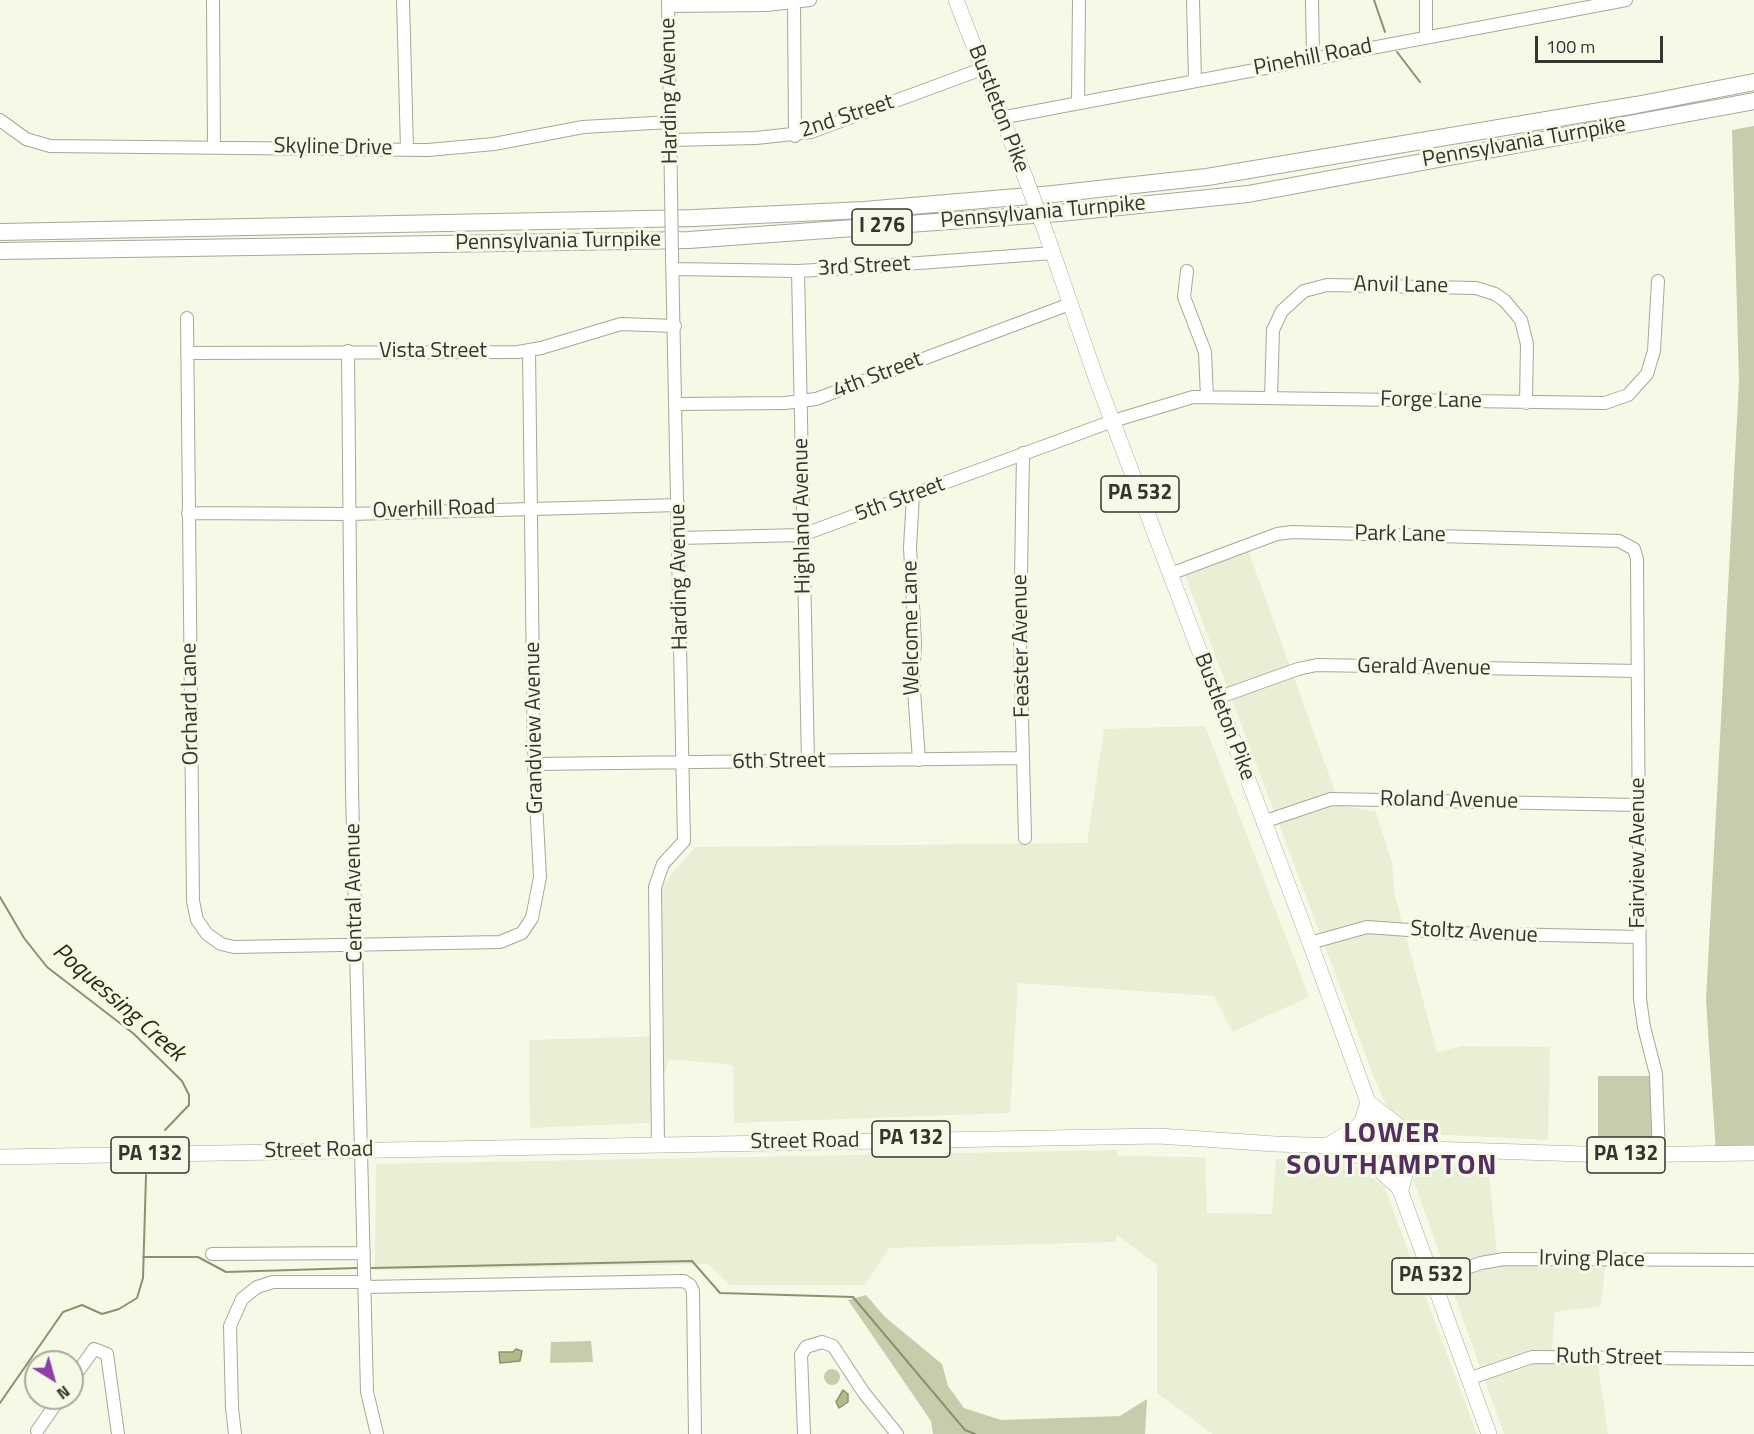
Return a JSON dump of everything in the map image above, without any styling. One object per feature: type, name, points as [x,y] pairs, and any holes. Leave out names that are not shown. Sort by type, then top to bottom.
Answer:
[{"type":"highway","name":"Pennsylvania Turnpike","points":[[0,232],[694,218],[864,210],[1053,194],[1207,177],[1636,105],[1754,82]]},
{"type":"highway","name":"Pennsylvania Turnpike","points":[[0,251],[689,240],[1060,213],[1248,194],[1754,101]]},
{"type":"main road","name":"Bustleton Pike","points":[[956,0],[1000,118],[1027,182],[1113,421],[1310,943],[1489,1434]]},
{"type":"main road","points":[[1328,1145],[1356,1128],[1362,1121],[1368,1101],[1405,1131],[1438,1148]]},
{"type":"main road","name":"Street Road","points":[[0,1157],[1159,1136],[1328,1145],[1659,1155],[1754,1154]]},
{"type":"main road","points":[[1328,1145],[1358,1154],[1368,1160],[1401,1190],[1407,1167],[1424,1154],[1438,1148]]},
{"type":"street","points":[[213,0],[214,147]]},
{"type":"street","points":[[404,0],[407,149]]},
{"type":"street","points":[[668,3],[794,3],[810,0]]},
{"type":"street","points":[[1078,0],[1078,102]]},
{"type":"street","points":[[1193,0],[1195,81]]},
{"type":"street","points":[[1312,0],[1313,58]]},
{"type":"street","points":[[1425,0],[1426,37]]},
{"type":"street","name":"Pinehill Road","points":[[1000,118],[1626,0]]},
{"type":"street","name":"Harding Avenue","points":[[658,1145],[655,887],[663,864],[683,843],[679,505],[668,3]]},
{"type":"street","points":[[794,3],[795,136]]},
{"type":"street","name":"2nd Street","points":[[671,140],[795,136],[982,69]]},
{"type":"street","name":"Skyline Drive","points":[[0,120],[26,139],[50,146],[407,149],[464,148],[583,127],[671,122]]},
{"type":"street","name":"3rd Street","points":[[674,269],[798,271],[1053,252]]},
{"type":"street","name":"Highland Avenue","points":[[798,271],[808,762]]},
{"type":"street","points":[[1187,271],[1184,297],[1205,352],[1207,397]]},
{"type":"street","name":"Forge Lane","points":[[1113,421],[1179,399],[1207,397],[1526,403],[1605,403],[1617,400],[1634,390],[1647,374],[1652,363],[1658,281]]},
{"type":"street","name":"Anvil Lane","points":[[1270,398],[1273,330],[1282,311],[1299,294],[1327,285],[1441,287],[1488,291],[1505,301],[1514,310],[1525,332],[1527,344],[1526,403]]},
{"type":"street","name":"4th Street","points":[[677,404],[800,402],[827,395],[1070,304]]},
{"type":"street","name":"Orchard Lane","points":[[187,318],[193,901],[197,920],[207,934],[230,946],[356,945]]},
{"type":"street","name":"Vista Street","points":[[187,353],[529,351],[621,324],[675,326]]},
{"type":"street","name":"Central Avenue","points":[[348,351],[356,945],[367,1392],[377,1434]]},
{"type":"street","name":"Grandview Avenue","points":[[356,945],[500,942],[515,938],[526,928],[536,906],[540,877],[534,764],[533,508],[529,351]]},
{"type":"street","name":"5th Street","points":[[679,538],[802,535],[1113,421]]},
{"type":"street","name":"Feaster Avenue","points":[[1023,453],[1020,639],[1025,838]]},
{"type":"street","name":"Welcome Lane","points":[[913,495],[910,547],[915,644],[913,677],[919,760]]},
{"type":"street","name":"Overhill Road","points":[[188,513],[350,514],[679,505]]},
{"type":"street","name":"Park Lane","points":[[1170,574],[1277,534],[1292,532],[1619,541],[1634,549]]},
{"type":"street","name":"Fairview Avenue","points":[[1634,549],[1637,559],[1640,999],[1642,1018],[1656,1074],[1659,1155]]},
{"type":"street","name":"Gerald Avenue","points":[[1217,698],[1298,669],[1317,665],[1638,671]]},
{"type":"street","name":"6th Street","points":[[534,764],[682,764],[1023,758]]},
{"type":"street","name":"Roland Avenue","points":[[1263,822],[1331,799],[1638,805]]},
{"type":"street","name":"Stoltz Avenue","points":[[1310,943],[1367,927],[1451,933],[1639,938]]},
{"type":"street","points":[[212,1254],[364,1253]]},
{"type":"street","name":"Irving Place","points":[[1432,1280],[1481,1263],[1504,1259],[1754,1260]]},
{"type":"street","points":[[235,1434],[230,1326],[242,1299],[257,1287],[273,1282],[365,1284],[684,1281],[693,1291],[695,1434]]},
{"type":"street","points":[[804,1434],[801,1355],[806,1347],[822,1342],[833,1346],[864,1393],[897,1434]]},
{"type":"street","points":[[84,1363],[94,1349],[107,1354],[118,1434]]},
{"type":"street","name":"Ruth Street","points":[[1468,1379],[1532,1357],[1754,1359]]},
{"type":"street","points":[[37,1431],[52,1410]]},
{"type":"shaded area","points":[[1754,126],[1754,1154],[1716,1154],[1706,1000],[1739,382],[1732,130]]},
{"type":"shaded area","points":[[1248,550],[1340,805],[1376,812],[1392,863],[1395,896],[1437,1052],[1462,1046],[1550,1047],[1548,1140],[1427,1134],[1409,1129],[1386,1105],[1185,575]]},
{"type":"shaded area","points":[[1205,726],[1309,997],[1232,1032],[1214,996],[1018,983],[1010,1113],[734,1123],[733,1065],[669,1059],[649,1123],[530,1128],[529,1040],[664,1036],[661,887],[695,847],[1087,843],[1104,729]]},
{"type":"shaded area","points":[[1598,1076],[1651,1076],[1652,1140],[1598,1140]]},
{"type":"shaded area","points":[[1117,1150],[1117,1156],[1205,1157],[1207,1213],[1272,1214],[1276,1159],[1348,1161],[1384,1186],[1477,1434],[1213,1434],[1157,1393],[1157,1265],[1117,1235],[1116,1242],[889,1248],[865,1285],[730,1285],[708,1264],[375,1270],[376,1164]]},
{"type":"shaded area","points":[[1429,1163],[1488,1166],[1497,1253],[1605,1267],[1601,1306],[1555,1312],[1552,1349],[1598,1364],[1608,1434],[1504,1434],[1413,1179]]},
{"type":"shaded area","points":[[866,1295],[885,1317],[942,1364],[948,1386],[964,1408],[1001,1420],[1120,1416],[1147,1399],[1145,1434],[933,1434],[931,1421],[848,1300]]},
{"type":"shaded area","points":[[591,1341],[593,1362],[550,1363],[551,1342]]},
{"type":"shaded area","points":[[516,1349],[522,1351],[520,1361],[500,1363],[499,1352],[513,1352]]},
{"type":"shaded area","points":[[832,1369],[840,1377],[832,1385],[824,1377]]},
{"type":"shaded area","points":[[843,1390],[848,1394],[848,1402],[839,1408],[836,1402]]},
{"type":"waterway","points":[[1374,0],[1385,32]]},
{"type":"waterway","points":[[1397,52],[1420,82]]},
{"type":"waterway","name":"Poquessing Creek","points":[[0,897],[24,938],[47,967],[134,1034],[182,1081],[189,1095],[189,1105],[165,1130]]},
{"type":"waterway","points":[[0,1403],[63,1312],[82,1305],[102,1314],[119,1309],[137,1298],[143,1278],[146,1175]]},
{"type":"waterway","points":[[143,1257],[198,1257],[226,1272],[357,1268]]},
{"type":"waterway","points":[[371,1268],[692,1261],[720,1293],[853,1297],[965,1430],[975,1434]]},
{"type":"district","name":"LOWER SOUTHAMPTON","points":[[1392,1151]]}]
